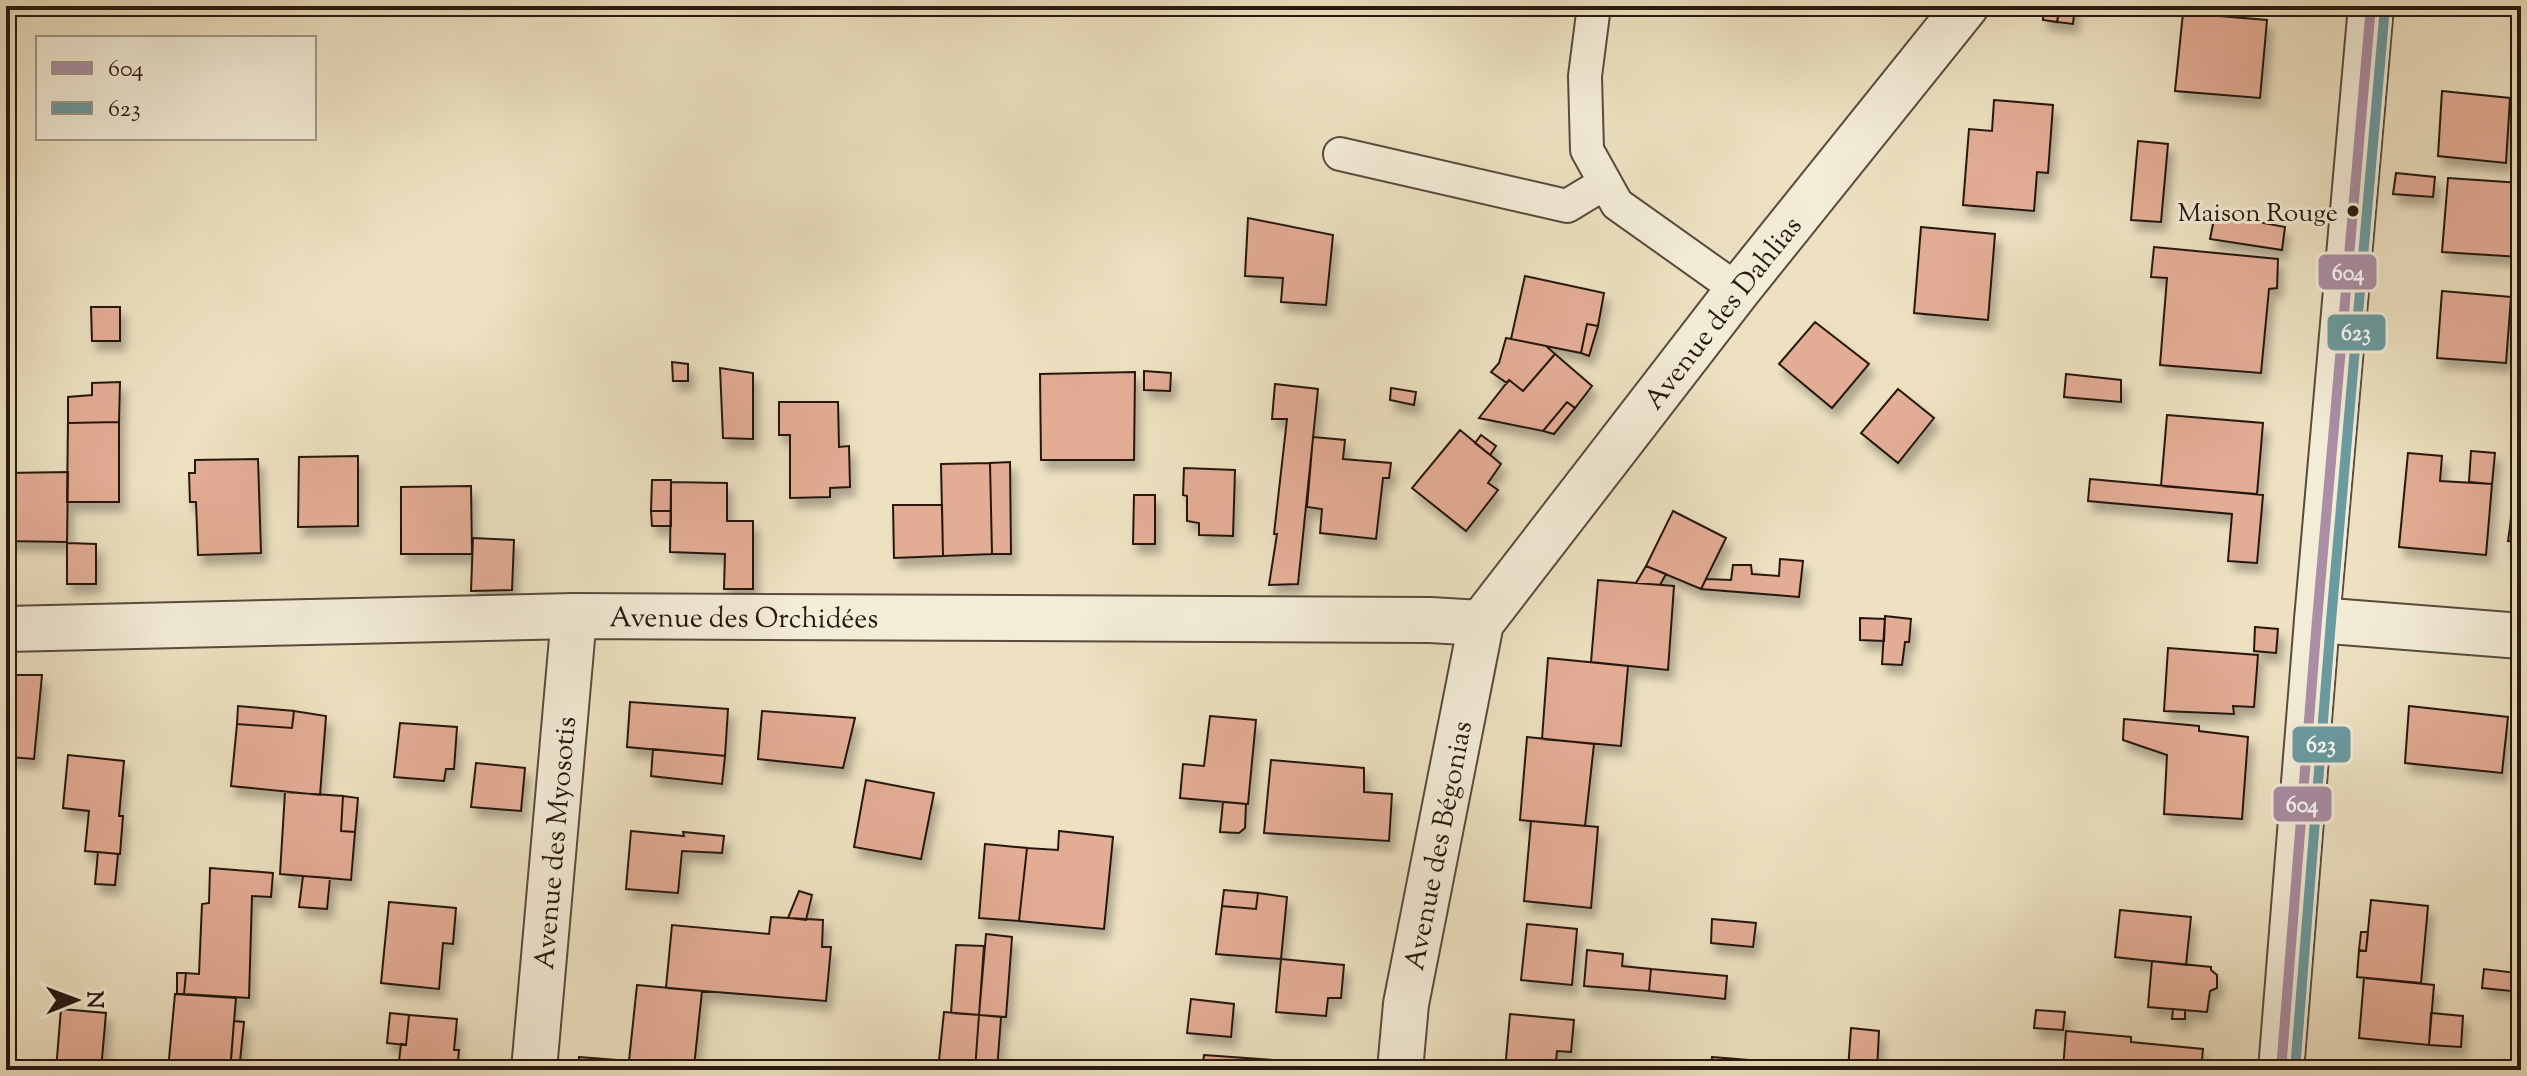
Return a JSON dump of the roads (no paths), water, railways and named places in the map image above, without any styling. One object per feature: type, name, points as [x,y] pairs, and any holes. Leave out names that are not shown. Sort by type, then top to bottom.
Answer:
[{"type":"street","name":"Avenue des Dahlias","points":[[1481,623],[1738,290],[1966,6]]},
{"type":"street","points":[[2281,1070],[2371,6]]},
{"type":"street","name":"Avenue des Orchidées","points":[[6,629],[574,616],[1430,620],[1481,623]]},
{"type":"street","name":"Avenue des Myosotis","points":[[534,1070],[574,616]]},
{"type":"street","points":[[2317,620],[2521,636]]},
{"type":"street","name":"Avenue des Bégonias","points":[[1400,1070],[1406,1004],[1481,623]]},
{"type":"lane","points":[[1594,6],[1585,76],[1587,150],[1617,204],[1738,290]]},
{"type":"lane","points":[[1340,154],[1567,206],[1605,183]]},
{"type":"place","name":"Maison Rouge","points":[[2353,211]]}]
